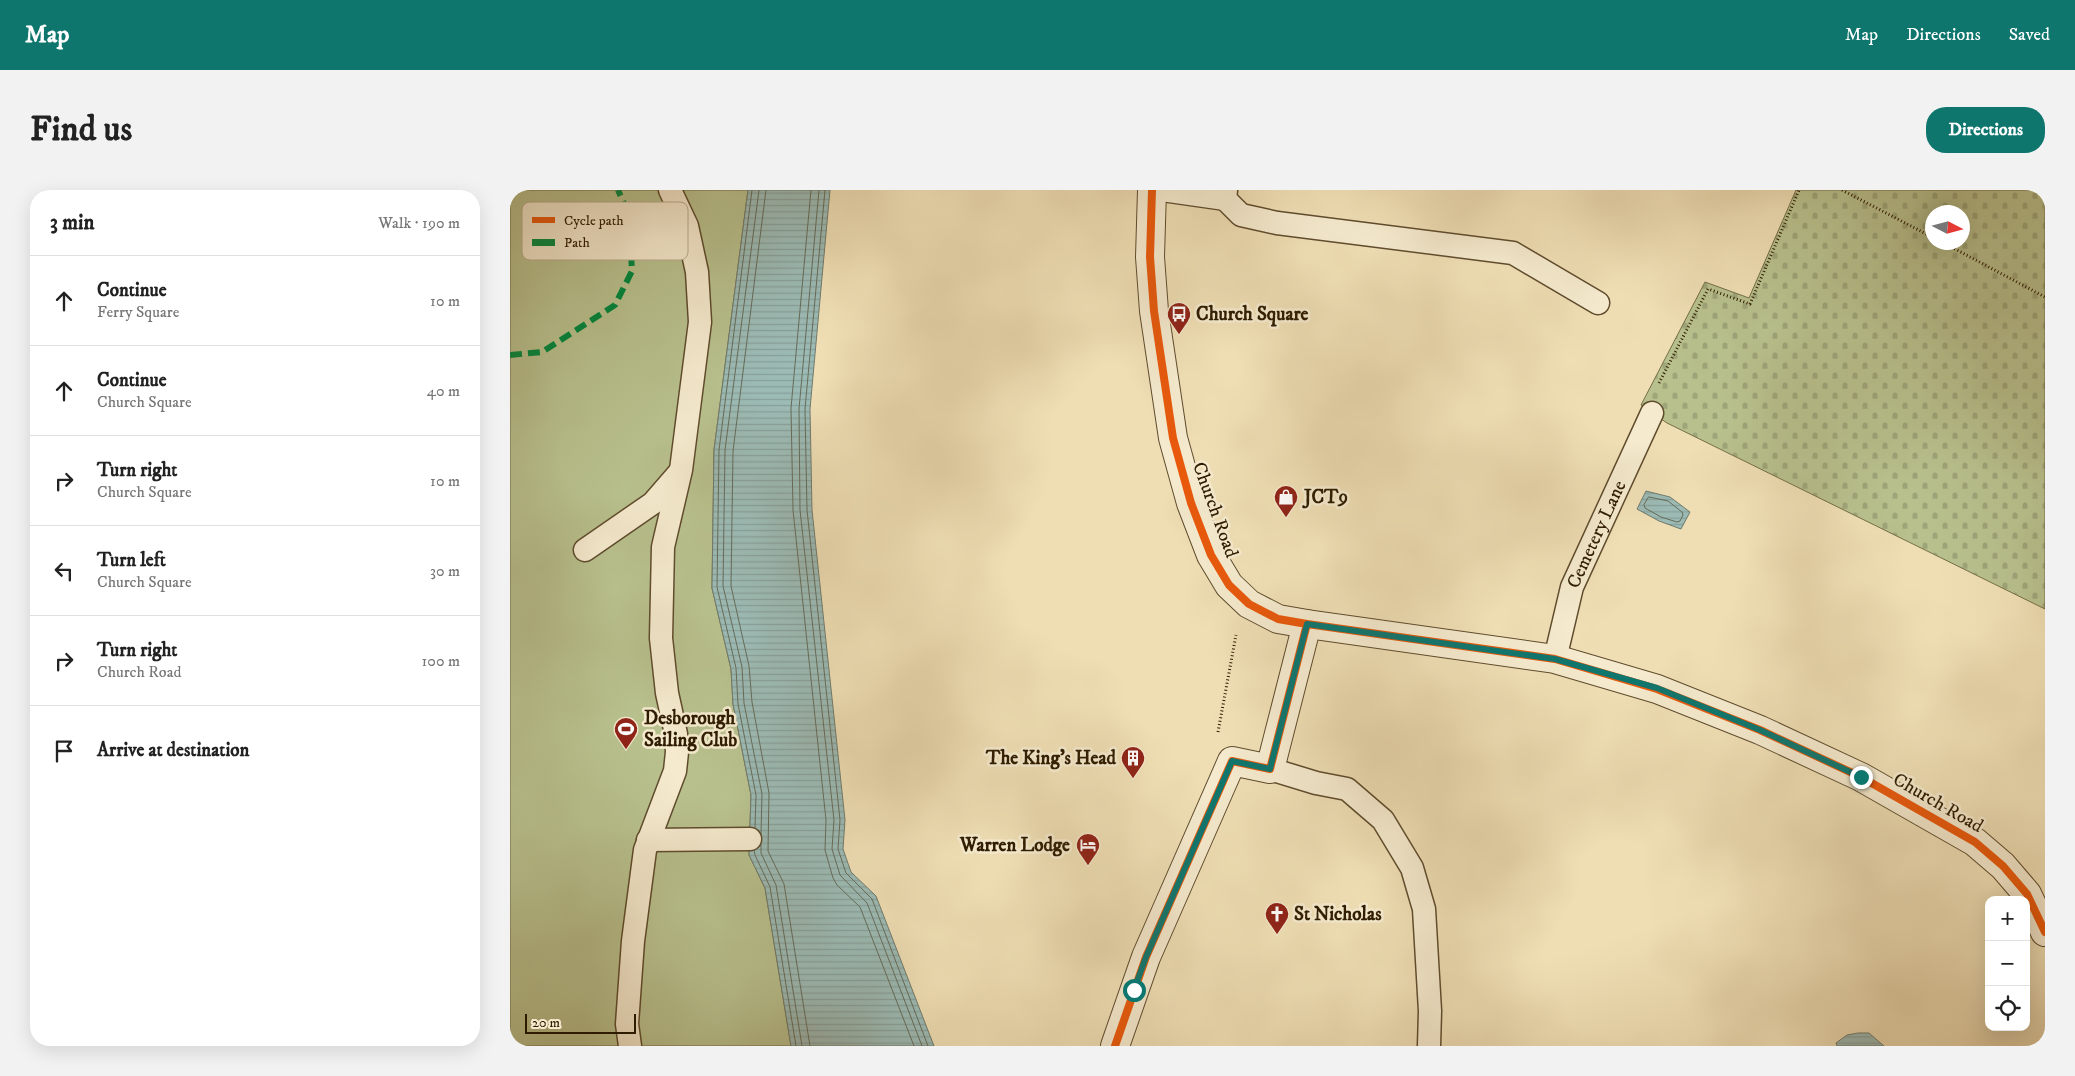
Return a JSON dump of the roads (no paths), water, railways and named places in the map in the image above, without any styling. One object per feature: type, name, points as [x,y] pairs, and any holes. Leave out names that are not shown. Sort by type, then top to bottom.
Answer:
[{"type":"street","name":"Church Road","points":[[1152,190],[1150,256],[1154,311],[1173,438],[1191,502],[1211,555],[1229,585],[1249,604],[1278,619],[1555,659],[1657,688],[1760,730],[1861,777],[1975,842],[1996,860],[2027,894],[2045,932]]},
{"type":"street","points":[[1115,1046],[1146,957],[1232,761],[1270,769],[1307,624]]},
{"type":"lane","points":[[670,190],[676,202]]},
{"type":"lane","points":[[1162,190],[1225,194],[1241,215],[1277,223],[1513,253],[1598,303]]},
{"type":"lane","points":[[630,1046],[627,1024],[633,941],[645,850],[675,771],[677,752],[676,734],[667,693],[661,638],[663,547],[681,470],[700,322],[697,272],[688,231]]},
{"type":"lane","name":"Cemetery Lane","points":[[1555,659],[1572,587],[1652,413]]},
{"type":"lane","points":[[586,550],[653,503],[681,470]]},
{"type":"lane","points":[[1270,769],[1316,783],[1347,789],[1383,820],[1412,868],[1424,909],[1430,1011],[1429,1046]]},
{"type":"lane","points":[[648,840],[750,839]]},
{"type":"water","points":[[748,190],[830,190],[810,409],[812,510],[845,820],[843,849],[851,872],[876,896],[934,1046],[791,1046],[765,888],[749,855],[751,795],[733,704],[731,669],[712,588],[714,450]]},
{"type":"water","points":[[1646,491],[1670,497],[1690,512],[1681,529],[1659,521],[1637,509]]},
{"type":"water","points":[[1869,1033],[1884,1046],[1837,1046],[1836,1043],[1847,1035]]},
{"type":"place","name":"Church Square","points":[[1179,335]]},
{"type":"place","name":"JCT9","points":[[1286,518]]},
{"type":"place","name":"Desborough Sailing Club","points":[[626,750]]},
{"type":"place","name":"The King's Head","points":[[1133,779]]},
{"type":"place","name":"Warren Lodge","points":[[1088,866]]},
{"type":"place","name":"St Nicholas","points":[[1277,935]]}]
